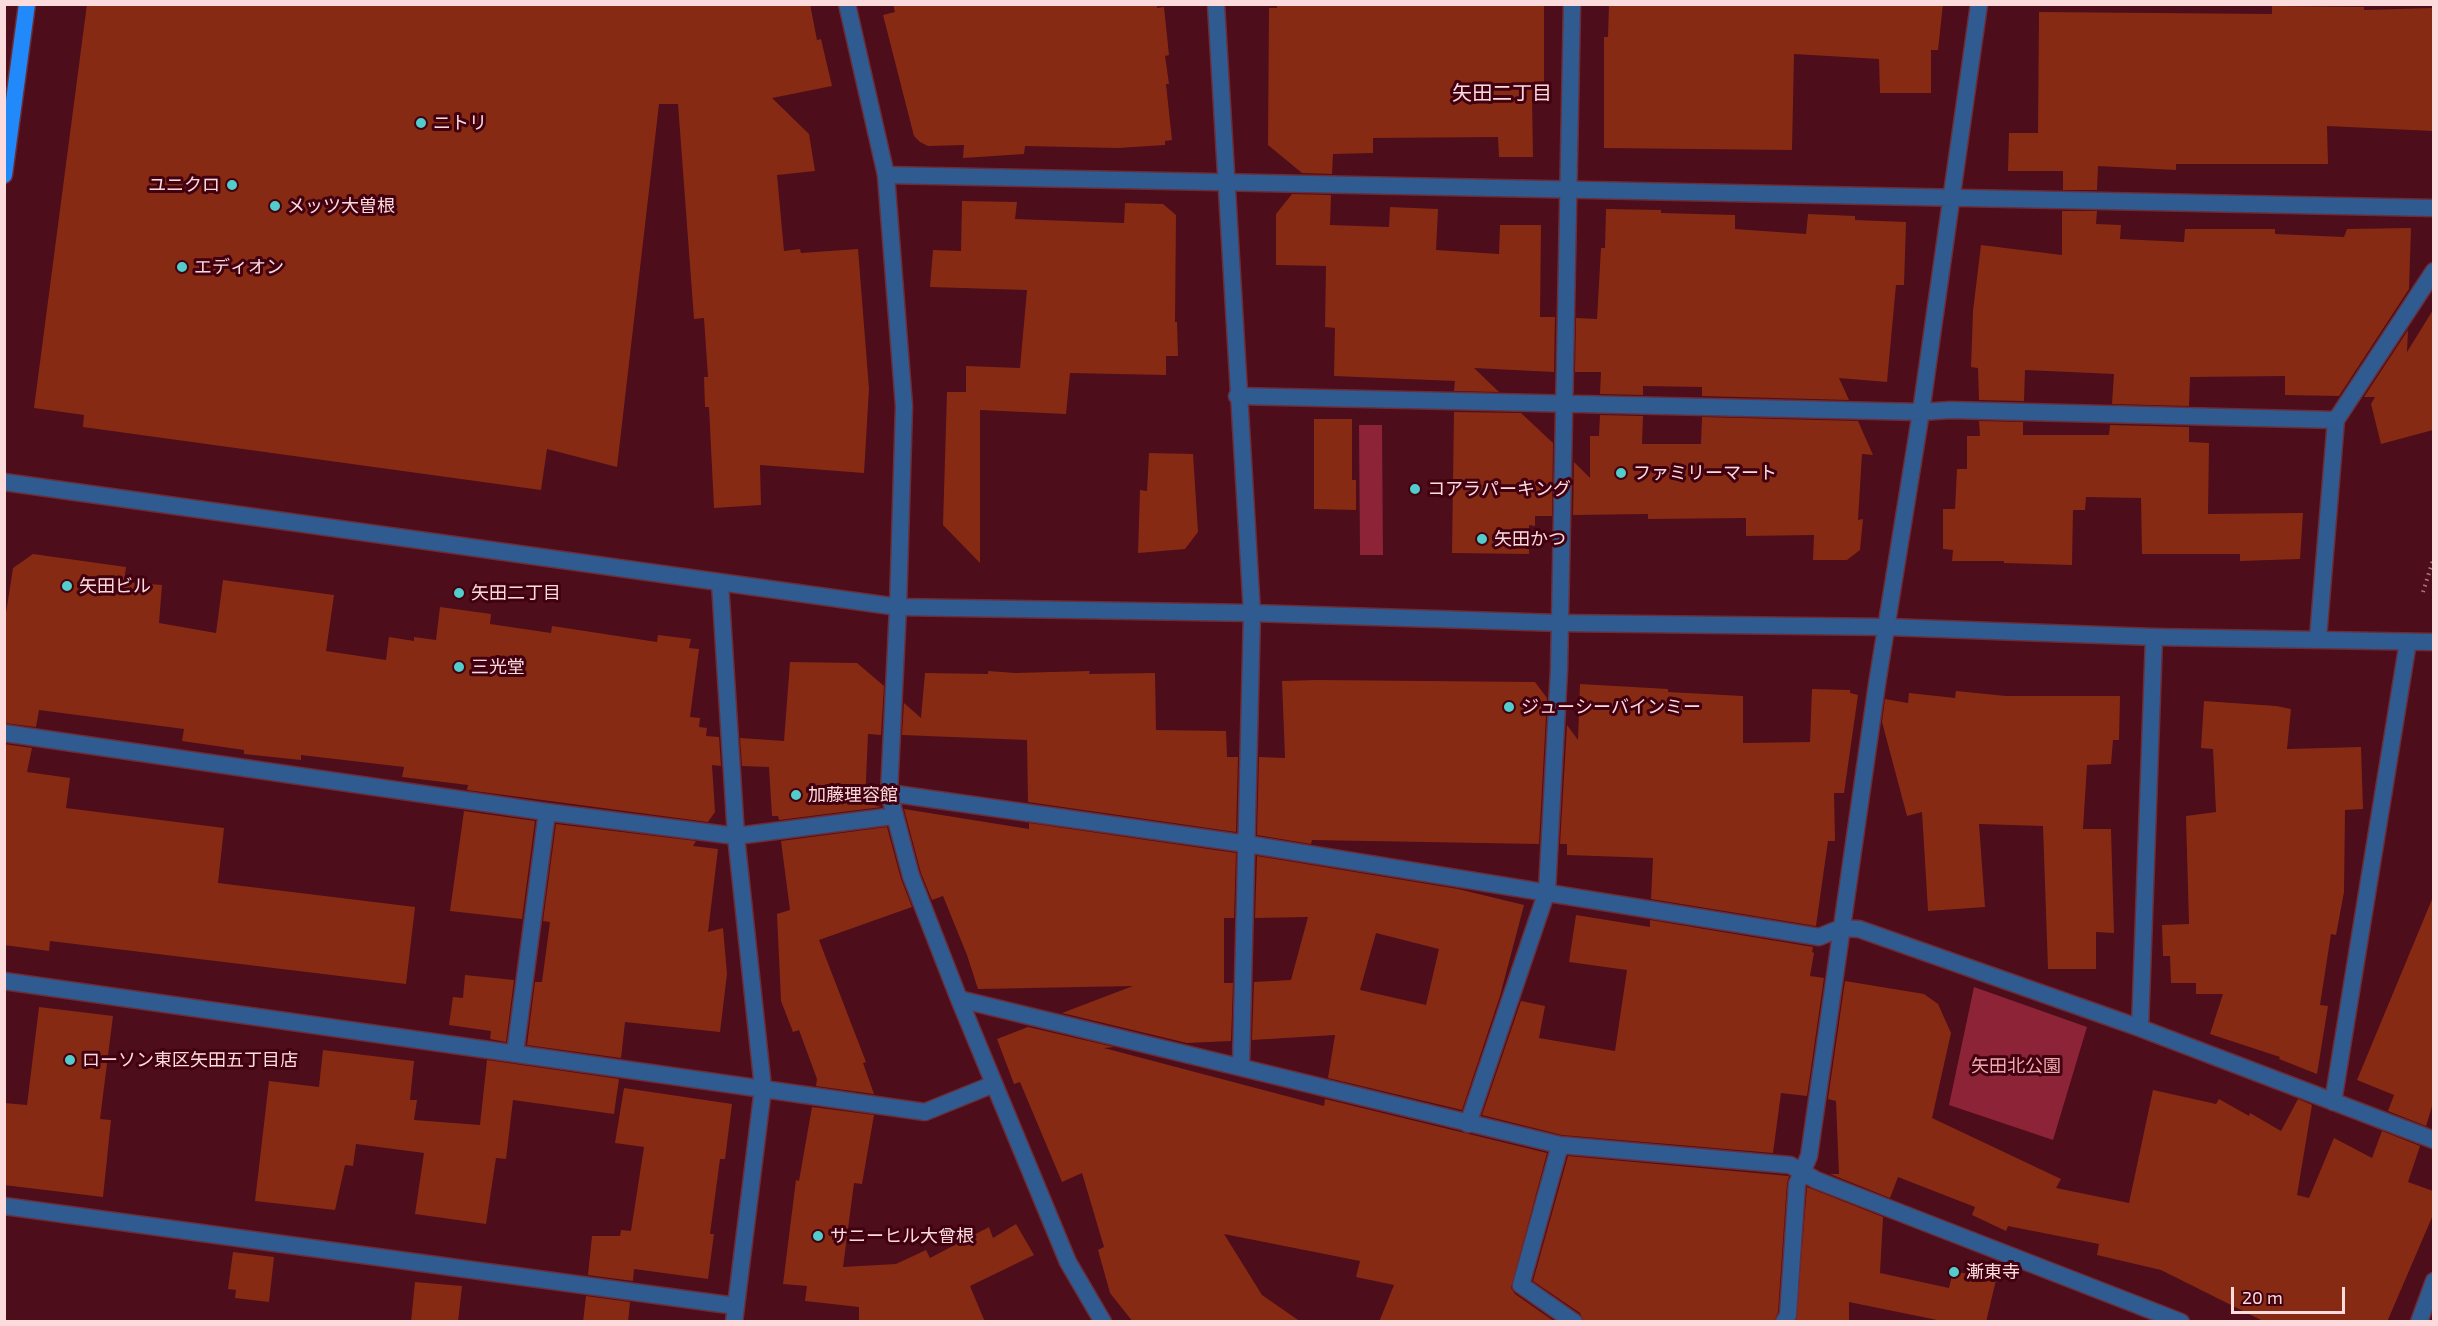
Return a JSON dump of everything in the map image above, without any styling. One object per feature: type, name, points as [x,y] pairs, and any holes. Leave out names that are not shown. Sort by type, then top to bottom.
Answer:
[{"type":"main road","points":[[4,175],[27,4]]},
{"type":"street","points":[[847,4],[886,176],[904,406],[889,793],[911,876],[959,999],[1068,1262],[1103,1322]]},
{"type":"street","points":[[1216,4],[1252,613],[1241,1066]]},
{"type":"street","points":[[1468,1124],[1547,891],[1560,623],[1572,4]]},
{"type":"street","points":[[1787,1319],[1797,1184],[1809,1156],[1877,684],[1921,412],[1979,4]]},
{"type":"street","points":[[886,176],[988,176],[2433,208]]},
{"type":"street","points":[[2318,638],[2336,420],[2433,271]]},
{"type":"street","points":[[1238,396],[2336,420]]},
{"type":"street","points":[[4,482],[720,584],[898,607],[1252,613],[1560,623],[1888,627],[2154,637],[2318,638],[2433,642]]},
{"type":"street","points":[[4,1206],[735,1314],[763,1088],[736,836],[720,584]]},
{"type":"street","points":[[2140,1028],[2154,637]]},
{"type":"street","points":[[2333,1102],[2408,642]]},
{"type":"street","points":[[4,733],[546,812],[736,836],[894,816]]},
{"type":"street","points":[[889,793],[1247,844],[1819,937],[1842,928],[1859,929],[2140,1028],[2433,1140]]},
{"type":"street","points":[[515,1053],[546,812]]},
{"type":"street","points":[[4,981],[925,1112],[994,1084]]},
{"type":"street","points":[[959,999],[1560,1145],[1790,1165],[1816,1180],[2181,1322]]},
{"type":"street","points":[[1560,1145],[1521,1284],[1574,1322]]},
{"type":"street","points":[[2419,1322],[2433,1281]]},
{"type":"path","points":[[2423,592],[2433,557]]},
{"type":"green space","points":[[1359,425],[1382,425],[1383,555],[1360,555]]},
{"type":"green space","name":"矢田北公園","points":[[1974,987],[2087,1027],[2053,1140],[1949,1105]]},
{"type":"building","points":[[87,4],[810,4],[817,40],[821,39],[832,86],[772,98],[809,134],[815,171],[777,175],[784,251],[800,249],[801,253],[858,249],[869,389],[864,473],[760,465],[761,505],[714,508],[709,407],[705,407],[704,377],[708,377],[704,318],[694,319],[678,104],[659,104],[617,467],[547,449],[541,490],[83,427],[84,415],[34,408]]},
{"type":"building","points":[[893,4],[1157,4],[1157,8],[1164,7],[1169,55],[1165,56],[1169,84],[1166,84],[1172,140],[1165,141],[1165,145],[1118,148],[1025,146],[1024,154],[963,158],[964,145],[928,146],[914,136],[883,15],[895,12]]},
{"type":"building","points":[[1277,4],[1544,4],[1544,97],[1532,97],[1533,157],[1499,157],[1498,137],[1373,138],[1373,153],[1333,154],[1332,174],[1302,173],[1268,145],[1269,8],[1277,8]]},
{"type":"building","points":[[1609,4],[1943,4],[1938,50],[1931,50],[1931,93],[1880,93],[1879,59],[1794,54],[1792,150],[1604,148],[1604,37],[1608,37]]},
{"type":"building","points":[[2272,6],[2364,7],[2364,10],[2433,8],[2433,131],[2327,126],[2328,164],[2176,164],[2176,170],[2098,166],[2097,190],[2063,190],[2063,171],[2008,171],[2009,133],[2038,133],[2039,12],[2272,14]]},
{"type":"building","points":[[1292,194],[1331,195],[1330,225],[1389,227],[1390,207],[1438,209],[1436,250],[1499,254],[1500,225],[1541,225],[1540,317],[1555,317],[1554,372],[1474,368],[1499,392],[1454,391],[1455,381],[1334,376],[1335,328],[1325,327],[1326,266],[1276,265],[1276,214]]},
{"type":"building","points":[[962,201],[1017,202],[1015,219],[1124,223],[1125,203],[1163,204],[1176,215],[1175,322],[1177,322],[1178,356],[1166,356],[1166,375],[1070,373],[1066,414],[980,410],[980,563],[943,525],[947,392],[966,392],[966,366],[1020,368],[1027,290],[930,287],[933,250],[961,251]]},
{"type":"building","points":[[1606,209],[1735,215],[1735,229],[1806,234],[1808,214],[1855,216],[1855,220],[1906,222],[1904,285],[1896,285],[1887,382],[1839,378],[1849,400],[1702,396],[1702,387],[1643,386],[1643,395],[1600,394],[1601,372],[1575,372],[1576,318],[1597,319],[1601,248],[1605,248]]},
{"type":"building","points":[[2062,211],[2097,211],[2096,224],[2121,225],[2120,239],[2184,242],[2185,229],[2275,229],[2275,234],[2344,237],[2347,229],[2411,228],[2409,289],[2339,396],[2285,395],[2285,376],[2190,377],[2189,406],[2112,404],[2114,374],[2025,370],[2024,401],[1979,400],[1978,368],[1971,367],[1973,311],[1981,245],[2062,255]]},
{"type":"building","points":[[2433,310],[2433,430],[2381,444],[2371,404],[2375,397],[2364,397],[2408,330],[2407,352]]},
{"type":"building","points":[[1454,412],[1521,413],[1553,443],[1552,516],[1535,516],[1535,526],[1529,525],[1529,554],[1452,553]]},
{"type":"building","points":[[1600,415],[1643,416],[1642,444],[1701,444],[1702,417],[1858,421],[1873,455],[1862,454],[1858,520],[1863,519],[1860,550],[1847,560],[1813,560],[1814,535],[1746,536],[1746,518],[1648,519],[1648,514],[1573,515],[1574,462],[1590,478],[1590,436],[1599,436]]},
{"type":"building","points":[[1314,419],[1352,419],[1352,480],[1356,480],[1356,510],[1314,509]]},
{"type":"building","points":[[1979,421],[2023,422],[2023,435],[2109,435],[2110,425],[2189,427],[2189,442],[2209,443],[2208,514],[2303,513],[2300,559],[2240,561],[2240,554],[2142,554],[2141,498],[2086,497],[2085,510],[2073,510],[2072,565],[1952,561],[1953,550],[1943,549],[1943,509],[1955,509],[1957,469],[1967,469],[1967,436],[1980,436]]},
{"type":"building","points":[[1149,453],[1193,454],[1198,532],[1185,549],[1138,553],[1140,490],[1147,491]]},
{"type":"building","points":[[33,554],[126,567],[124,582],[162,585],[159,623],[216,633],[223,580],[334,595],[326,651],[386,660],[389,637],[414,641],[414,637],[436,640],[440,607],[491,614],[490,624],[551,633],[552,626],[657,642],[658,635],[691,639],[689,648],[699,649],[690,717],[700,718],[699,727],[707,728],[706,736],[719,737],[721,766],[712,765],[715,812],[708,822],[467,790],[468,785],[402,777],[404,767],[301,755],[301,760],[244,754],[244,750],[182,741],[184,729],[39,710],[36,727],[4,723],[4,626],[13,568]]},
{"type":"building","points":[[790,662],[857,663],[884,686],[881,735],[868,734],[865,803],[882,807],[779,820],[778,816],[772,816],[769,767],[742,766],[740,738],[784,741]]},
{"type":"building","points":[[988,671],[1155,673],[1156,730],[1226,731],[1227,757],[1238,757],[1236,832],[1028,802],[1027,740],[902,735],[904,703],[921,718],[925,673],[988,674]]},
{"type":"building","points":[[1282,681],[1535,682],[1547,698],[1539,844],[1312,840],[1311,844],[1257,835],[1259,757],[1285,758]]},
{"type":"building","points":[[1580,684],[1743,696],[1743,743],[1810,742],[1812,689],[1850,690],[1850,693],[1858,695],[1844,793],[1834,793],[1835,841],[1828,841],[1816,926],[1651,899],[1653,858],[1567,855],[1567,844],[1560,844],[1567,725],[1578,740]]},
{"type":"building","points":[[1956,691],[2006,696],[2120,696],[2119,740],[2113,740],[2111,764],[2087,765],[2083,829],[2111,829],[2114,933],[2096,932],[2096,969],[2048,969],[2043,826],[1979,824],[1985,907],[1928,911],[1922,812],[1907,816],[1882,722],[1885,699],[1908,703],[1909,693],[1955,698]]},
{"type":"building","points":[[2204,701],[2291,709],[2287,749],[2361,747],[2363,809],[2345,810],[2344,892],[2336,935],[2331,934],[2320,1005],[2328,1006],[2317,1074],[2279,1059],[2280,1057],[2210,1034],[2223,994],[2196,994],[2196,983],[2171,983],[2170,956],[2163,956],[2162,925],[2189,924],[2186,816],[2216,812],[2213,749],[2201,748]]},
{"type":"building","points":[[4,744],[32,748],[27,772],[70,778],[66,808],[224,828],[218,883],[415,907],[406,984],[50,941],[49,951],[4,945]]},
{"type":"building","points":[[904,809],[1029,829],[1029,823],[1236,853],[1234,918],[1224,918],[1224,983],[1233,983],[1231,1041],[1187,1043],[1062,1013],[1133,986],[978,989],[943,896],[932,900],[921,873]]},
{"type":"building","points":[[464,811],[535,821],[522,919],[450,911]]},
{"type":"building","points":[[556,824],[696,841],[693,846],[718,849],[708,932],[723,928],[727,974],[720,1032],[625,1022],[621,1058],[527,1045],[535,982],[542,982],[550,922],[543,921]]},
{"type":"building","points":[[887,827],[901,879],[912,907],[819,940],[866,1062],[863,1063],[874,1094],[816,1086],[817,1079],[799,1030],[793,1032],[781,1001],[777,914],[790,910],[781,841]]},
{"type":"building","points":[[1257,856],[1458,889],[1524,905],[1500,996],[1462,1110],[1328,1078],[1335,1035],[1252,1040],[1254,982],[1291,980],[1308,917],[1255,918]],"holes":[[[1376,933],[1439,949],[1426,1005],[1360,990]]]},
{"type":"building","points":[[2433,897],[2433,1103],[2426,1126],[2388,1111],[2394,1095],[2357,1080]]},
{"type":"building","points":[[1576,915],[1650,927],[1650,920],[1813,947],[1810,976],[1824,978],[1807,1096],[1781,1093],[1773,1153],[1562,1135],[1482,1115],[1521,1001],[1545,1006],[1539,1038],[1615,1051],[1627,970],[1569,962]]},
{"type":"building","points":[[465,975],[514,980],[506,1042],[490,1039],[491,1031],[449,1025],[453,997],[463,998]]},
{"type":"building","points":[[1845,981],[1924,994],[1938,1004],[1951,1033],[1932,1118],[2061,1179],[2056,1188],[2129,1203],[2153,1090],[2216,1104],[2219,1099],[2281,1131],[2298,1099],[2312,1105],[2297,1195],[2309,1198],[2334,1138],[2372,1158],[2382,1131],[2420,1146],[2408,1182],[2433,1191],[2433,1215],[2387,1322],[2265,1322],[2161,1270],[2097,1255],[2099,1244],[2008,1226],[2006,1231],[1972,1215],[1975,1207],[1898,1177],[1890,1198],[1830,1174],[1839,1174],[1836,1101],[1828,1099]]},
{"type":"building","points":[[39,1007],[113,1016],[100,1119],[111,1120],[103,1197],[4,1185],[4,1103],[27,1105]]},
{"type":"building","points":[[1028,1027],[1114,1047],[1104,1048],[1324,1106],[1325,1099],[1547,1153],[1511,1288],[1515,1294],[1555,1322],[1379,1322],[1394,1285],[1356,1277],[1360,1261],[1224,1234],[1262,1295],[1301,1322],[1133,1322],[1110,1293],[1098,1250],[1104,1247],[1082,1173],[1062,1182],[1020,1082],[1014,1084],[997,1039]]},
{"type":"building","points":[[323,1050],[414,1061],[410,1100],[417,1100],[414,1120],[480,1125],[487,1060],[619,1079],[614,1114],[513,1100],[506,1159],[496,1158],[486,1224],[415,1214],[424,1153],[356,1144],[353,1166],[345,1165],[335,1210],[255,1201],[269,1081],[319,1087]]},
{"type":"building","points":[[624,1088],[732,1104],[725,1159],[720,1159],[710,1234],[714,1234],[708,1279],[634,1269],[633,1281],[588,1275],[592,1236],[620,1236],[621,1230],[631,1231],[644,1147],[615,1143]]},
{"type":"building","points":[[812,1107],[874,1115],[862,1184],[854,1183],[843,1267],[896,1264],[926,1250],[930,1258],[989,1227],[993,1238],[1016,1224],[1034,1255],[970,1286],[985,1322],[859,1322],[859,1307],[805,1301],[807,1286],[783,1284],[796,1180],[799,1181]]},
{"type":"building","points":[[1568,1156],[1789,1176],[1778,1312],[1774,1322],[1584,1322],[1580,1313],[1533,1281]]},
{"type":"building","points":[[1807,1187],[1883,1217],[1880,1273],[1949,1288],[1953,1271],[1996,1280],[1986,1322],[1947,1322],[1849,1302],[1849,1322],[1796,1322]]},
{"type":"building","points":[[233,1252],[274,1257],[269,1302],[235,1298],[236,1290],[228,1289]]},
{"type":"building","points":[[415,1282],[462,1286],[458,1322],[411,1322]]},
{"type":"building","points":[[586,1296],[630,1302],[628,1322],[583,1322]]},
{"type":"place","name":"ニトリ","points":[[421,123]]},
{"type":"place","name":"ユニクロ","points":[[232,185]]},
{"type":"place","name":"メッツ大曽根","points":[[275,206]]},
{"type":"place","name":"エディオン","points":[[182,267]]},
{"type":"place","name":"ファミリーマート","points":[[1621,473]]},
{"type":"place","name":"コアラパーキング","points":[[1415,489]]},
{"type":"place","name":"矢田かつ","points":[[1482,539]]},
{"type":"place","name":"矢田ビル","points":[[67,586]]},
{"type":"place","name":"矢田二丁目","points":[[459,593]]},
{"type":"place","name":"三光堂","points":[[459,667]]},
{"type":"place","name":"ジューシーバインミー","points":[[1509,707]]},
{"type":"place","name":"加藤理容館","points":[[796,795]]},
{"type":"place","name":"ローソン東区矢田五丁目店","points":[[70,1060]]},
{"type":"place","name":"サニーヒル大曾根","points":[[818,1236]]},
{"type":"place","name":"漸東寺","points":[[1954,1272]]},
{"type":"district","name":"矢田二丁目","points":[[1502,93]]}]
